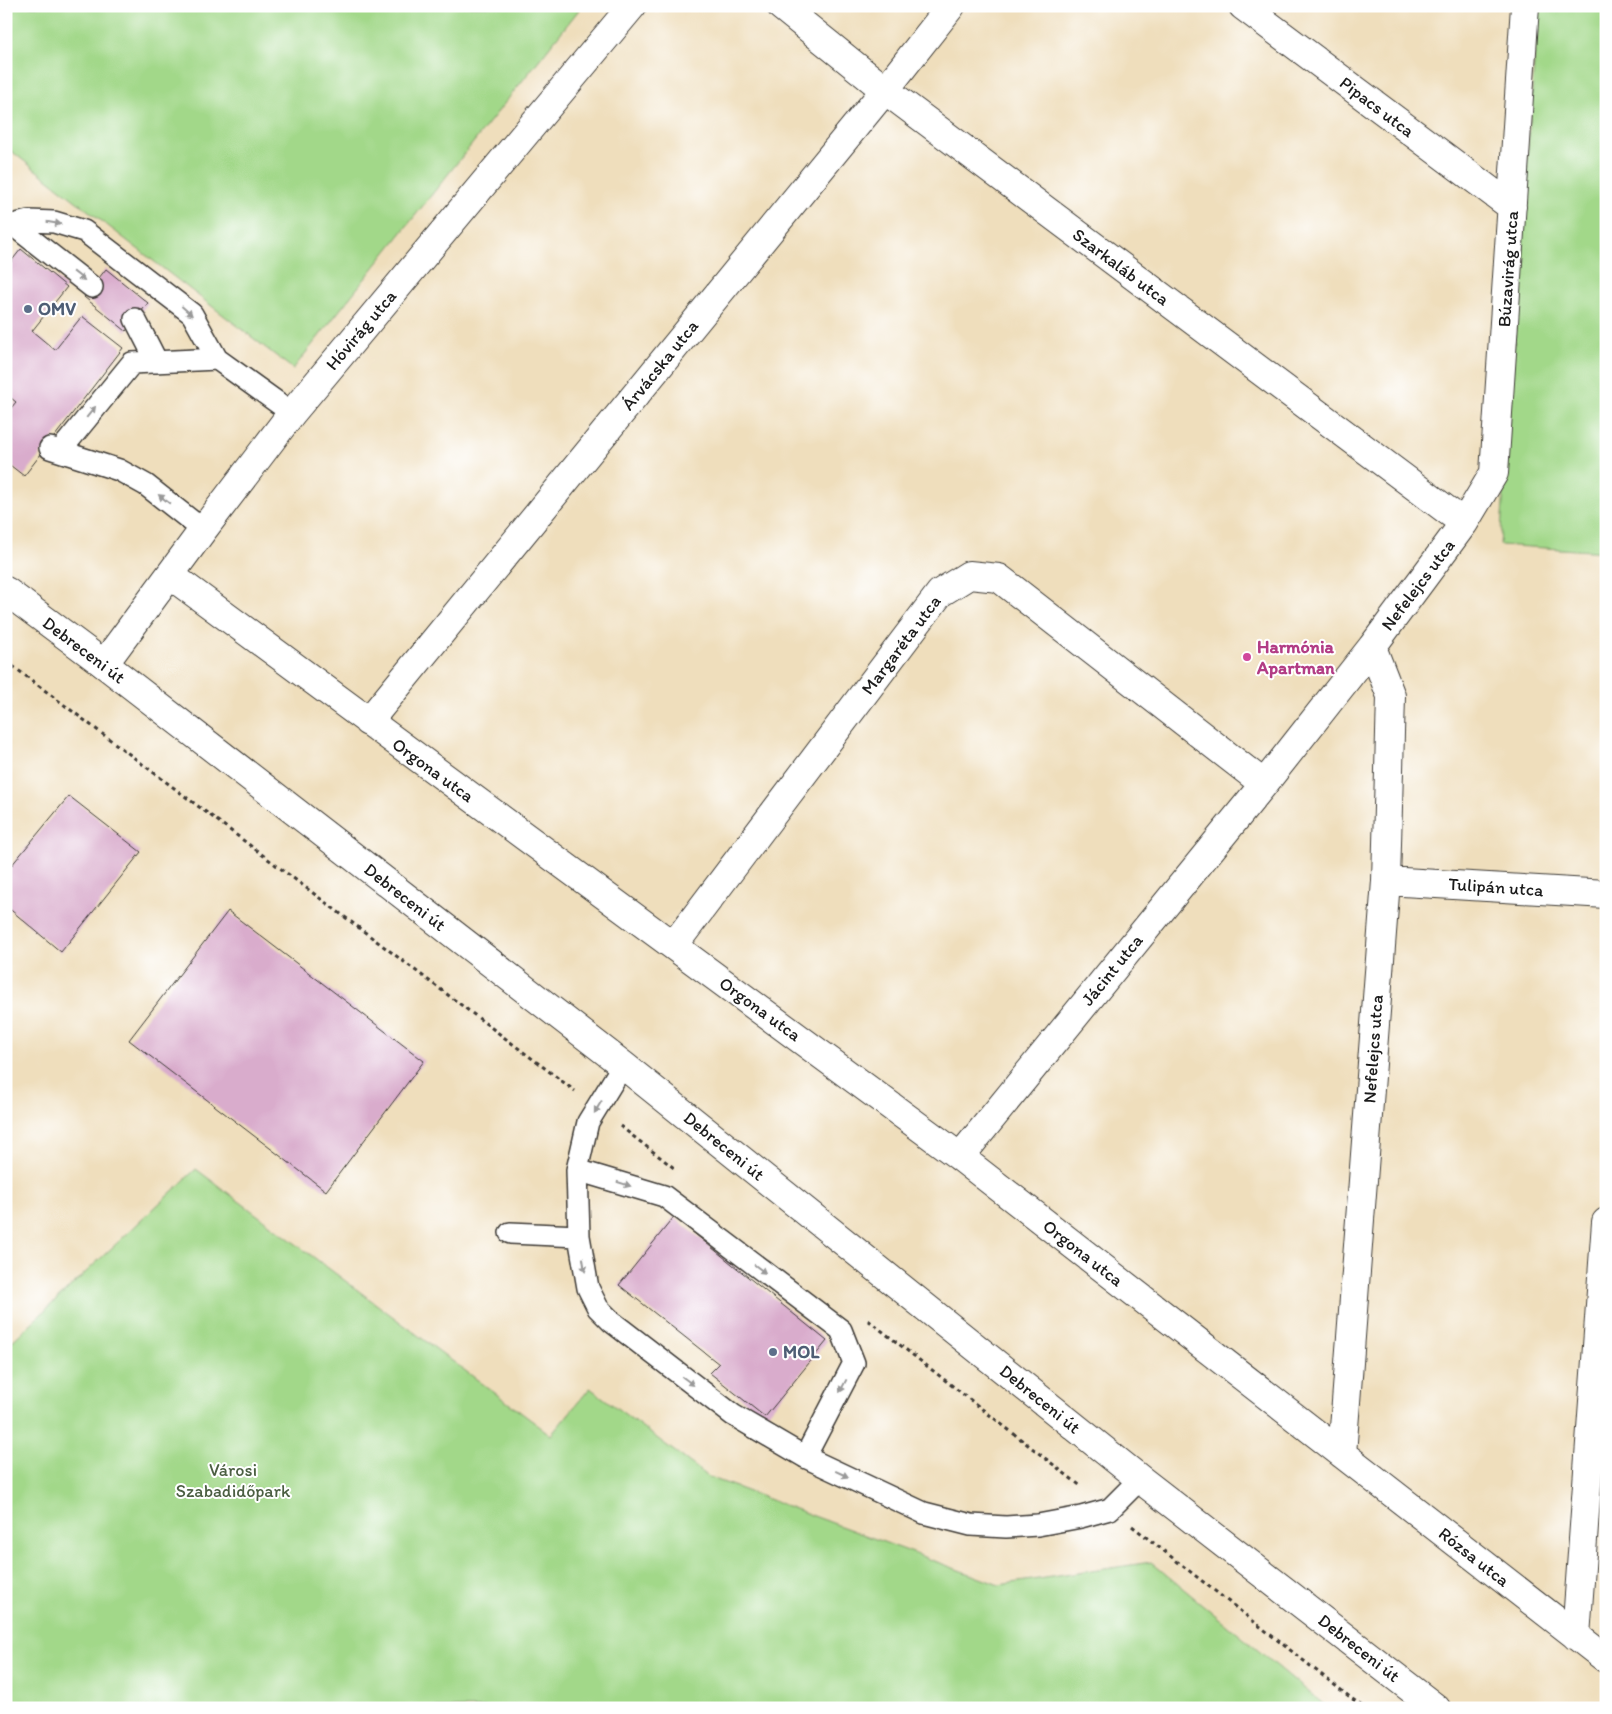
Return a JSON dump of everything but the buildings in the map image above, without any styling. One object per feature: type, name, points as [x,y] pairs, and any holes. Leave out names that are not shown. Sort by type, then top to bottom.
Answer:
[{"type":"street","name":"Hóvirág utca","points":[[104,664],[292,413],[632,6]]},
{"type":"street","name":"Szarkaláb utca","points":[[781,6],[885,90],[1464,523]]},
{"type":"street","name":"Árvácska utca","points":[[368,722],[885,90],[951,6]]},
{"type":"street","name":"Pipacs utca","points":[[1243,6],[1512,207]]},
{"type":"street","name":"Búzavirág utca","points":[[1464,523],[1494,473],[1525,6]]},
{"type":"street","name":"Nefelejcs utca","points":[[1264,784],[1372,647],[1464,523]]},
{"type":"street","name":"Orgona utca","points":[[170,574],[368,722],[960,1157],[1342,1454]]},
{"type":"street","name":"Margaréta utca","points":[[674,945],[940,593],[968,575],[999,578],[1264,784]]},
{"type":"street","name":"Debreceni út","points":[[6,592],[104,664],[623,1065],[1140,1479],[1436,1708]]},
{"type":"street","name":"Nefelejcs utca","points":[[1342,1454],[1386,880],[1391,696],[1372,647]]},
{"type":"street","name":"Jácint utca","points":[[960,1157],[1264,784]]},
{"type":"street","name":"Tulipán utca","points":[[1386,880],[1606,894]]},
{"type":"street","points":[[1576,1636],[1606,1222]]},
{"type":"street","name":"Rózsa utca","points":[[1342,1454],[1606,1659]]},
{"type":"lane","points":[[10,226],[29,221],[54,222],[84,231],[192,314],[217,359],[292,413]]},
{"type":"lane","points":[[10,226],[92,287]]},
{"type":"lane","points":[[135,320],[156,362]]},
{"type":"lane","points":[[203,530],[146,485],[118,470],[56,449],[132,362],[217,359]]},
{"type":"lane","points":[[623,1065],[588,1122],[577,1170],[579,1236],[588,1288],[598,1308],[612,1322],[733,1415],[805,1457],[924,1513],[980,1526],[1038,1525],[1081,1517],[1110,1509],[1140,1479]]},
{"type":"lane","points":[[577,1170],[664,1196],[842,1330],[854,1363],[805,1457]]},
{"type":"lane","points":[[510,1233],[579,1236]]},
{"type":"path","points":[[1134,1527],[1364,1708]]},
{"type":"green space","points":[[6,6],[582,6],[293,369],[6,147]]},
{"type":"green space","points":[[1538,6],[1606,6],[1606,552],[1500,545]]},
{"type":"green space","name":"Városi Szabadidőpark","points":[[196,1169],[551,1435],[590,1388],[709,1477],[999,1585],[1151,1562],[1328,1708],[6,1708],[6,1347]]},
{"type":"place","name":"OMV","points":[[28,309]]},
{"type":"place","name":"Harmónia Apartman","points":[[1247,657]]},
{"type":"place","name":"MOL","points":[[773,1352]]}]
